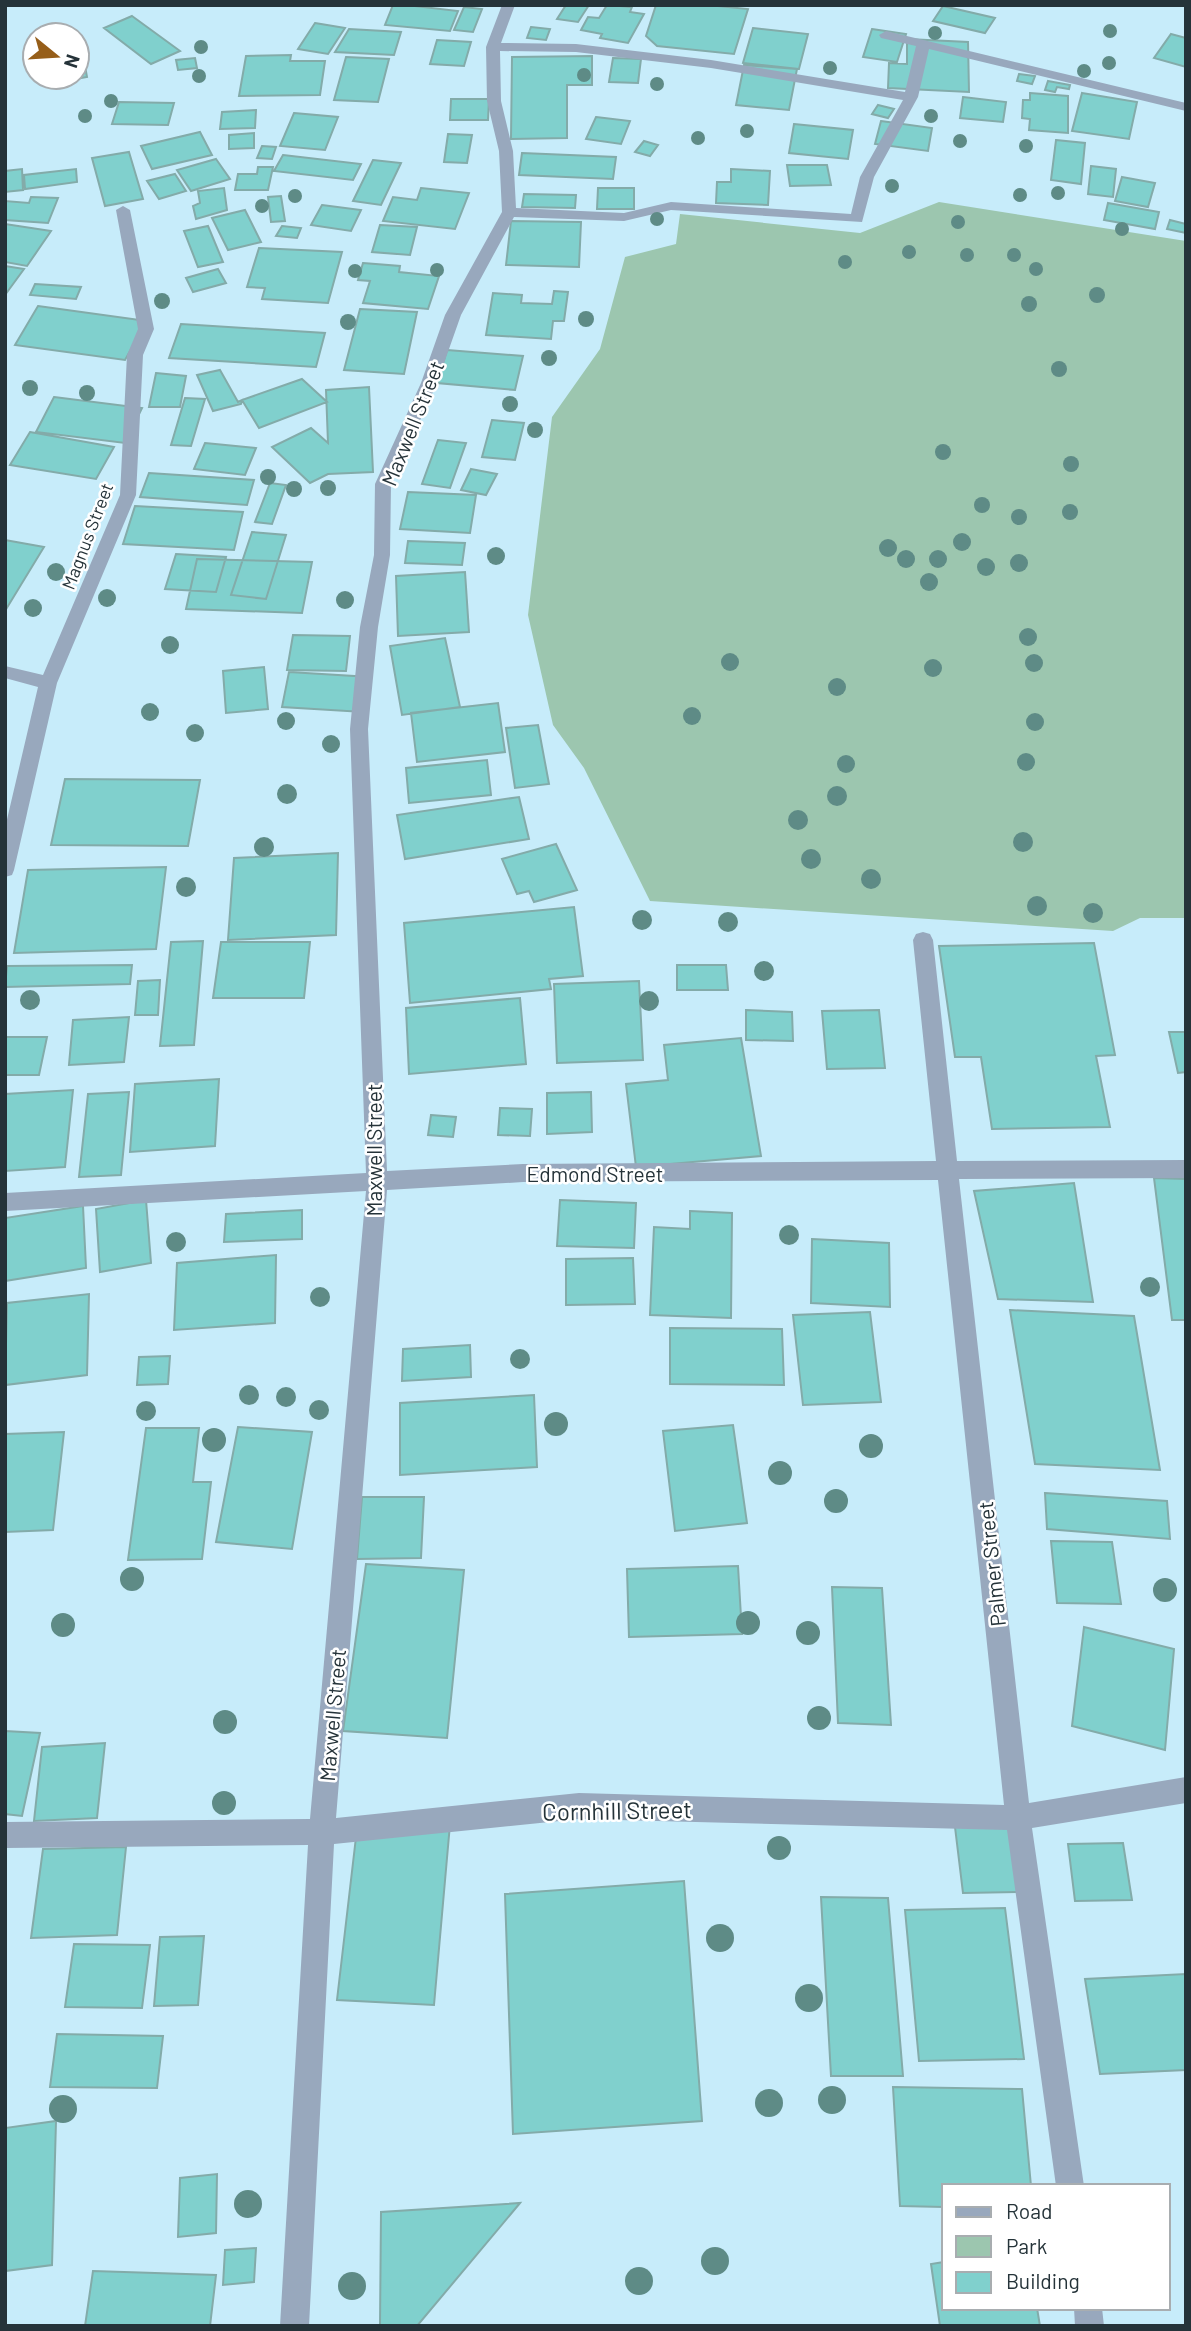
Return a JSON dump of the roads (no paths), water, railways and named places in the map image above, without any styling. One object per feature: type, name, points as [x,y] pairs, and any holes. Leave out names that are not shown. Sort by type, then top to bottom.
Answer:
[{"type":"street","points":[[509,5],[493,47],[494,101],[506,151],[509,212],[625,217],[671,206],[857,219],[867,177],[911,97],[923,46]]},
{"type":"street","points":[[886,35],[1186,107]]},
{"type":"street","points":[[493,47],[576,48],[711,64],[911,97]]},
{"type":"street","name":"Magnus Street","points":[[5,870],[48,683],[128,495],[135,355],[146,329],[122,210]]},
{"type":"street","name":"Maxwell Street","points":[[294,2326],[322,1832],[377,1182],[359,729],[369,627],[382,555],[383,484],[429,383],[453,314],[509,212]]},
{"type":"street","points":[[5,672],[48,683]]},
{"type":"street","name":"Palmer Street","points":[[923,940],[1018,1818],[1070,2184]]},
{"type":"street","name":"Edmond Street","points":[[5,1202],[523,1173],[1186,1169]]},
{"type":"street","name":"Cornhill Street","points":[[5,1835],[322,1832],[579,1806],[1018,1818],[1186,1790]]}]
